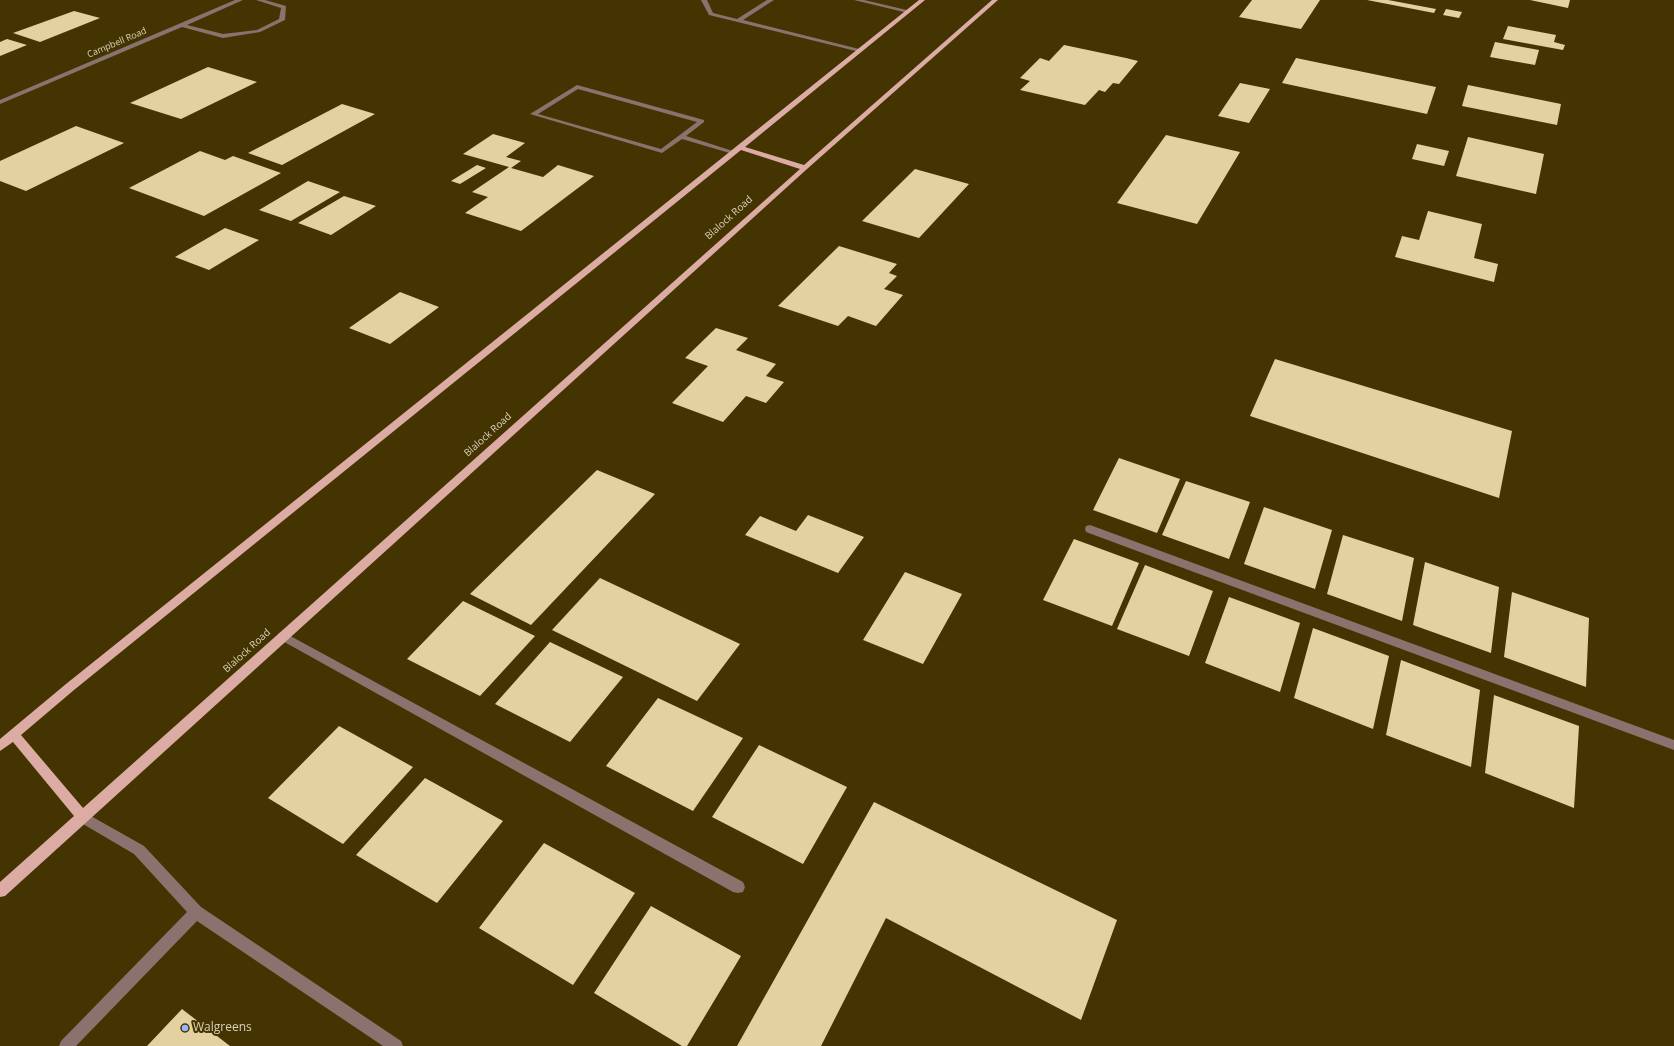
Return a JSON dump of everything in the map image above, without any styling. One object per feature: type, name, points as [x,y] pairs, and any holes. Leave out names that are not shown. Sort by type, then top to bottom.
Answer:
[{"type":"main road","points":[[0,746],[70,687],[922,0]]},
{"type":"main road","name":"Blalock Road","points":[[0,891],[805,168],[995,0]]},
{"type":"main road","points":[[736,150],[805,168]]},
{"type":"main road","points":[[14,735],[82,817]]},
{"type":"street","name":"Campbell Road","points":[[0,102],[240,0]]},
{"type":"street","points":[[182,25],[223,36],[258,31],[282,20],[284,7],[258,0]]},
{"type":"street","points":[[704,0],[711,14],[860,50]]},
{"type":"street","points":[[737,21],[771,0]]},
{"type":"street","points":[[858,0],[908,11]]},
{"type":"street","points":[[681,137],[702,121],[577,87],[533,114],[662,151],[681,137],[736,150]]},
{"type":"street","points":[[1090,529],[1674,745]]},
{"type":"street","points":[[283,636],[738,887]]},
{"type":"street","points":[[82,817],[139,850],[196,912],[396,1046]]},
{"type":"street","points":[[66,1046],[196,912]]},
{"type":"building","points":[[1252,0],[1320,0],[1301,29],[1239,17]]},
{"type":"building","points":[[1367,0],[1388,0],[1436,9],[1434,13]]},
{"type":"building","points":[[1530,0],[1570,0],[1568,8]]},
{"type":"building","points":[[1446,9],[1462,12],[1459,18],[1443,15]]},
{"type":"building","points":[[74,11],[100,18],[40,42],[13,33]]},
{"type":"building","points":[[1508,26],[1556,35],[1554,42],[1565,45],[1563,50],[1503,39]]},
{"type":"building","points":[[7,39],[27,45],[0,56],[0,42]]},
{"type":"building","points":[[1495,42],[1539,50],[1535,65],[1490,57]]},
{"type":"building","points":[[1064,45],[1138,61],[1119,84],[1113,83],[1105,92],[1099,90],[1085,105],[1020,90],[1030,81],[1020,78],[1040,58],[1049,61]]},
{"type":"building","points":[[1296,58],[1436,87],[1427,114],[1282,83]]},
{"type":"building","points":[[208,67],[257,82],[181,119],[130,103]]},
{"type":"building","points":[[1240,83],[1270,89],[1249,123],[1218,116]]},
{"type":"building","points":[[1468,85],[1561,104],[1557,125],[1462,106]]},
{"type":"building","points":[[342,104],[375,114],[282,165],[248,153]]},
{"type":"building","points":[[76,126],[124,143],[26,191],[0,181],[0,161]]},
{"type":"building","points":[[493,134],[525,143],[506,157],[521,161],[511,168],[543,177],[558,165],[594,176],[521,231],[465,213],[488,197],[472,192],[509,167],[463,154]]},
{"type":"building","points":[[1166,135],[1240,152],[1197,224],[1117,203]]},
{"type":"building","points":[[1468,137],[1544,154],[1536,194],[1456,176]]},
{"type":"building","points":[[1417,144],[1449,151],[1444,166],[1412,159]]},
{"type":"building","points":[[200,151],[225,160],[233,156],[281,173],[204,216],[129,188]]},
{"type":"building","points":[[477,165],[486,168],[460,184],[451,181]]},
{"type":"building","points":[[915,169],[969,184],[919,238],[862,221]]},
{"type":"building","points":[[308,181],[340,192],[291,221],[259,210]]},
{"type":"building","points":[[344,196],[376,206],[331,235],[298,223]]},
{"type":"building","points":[[1428,211],[1482,224],[1474,258],[1498,264],[1494,282],[1395,257],[1402,236],[1419,240]]},
{"type":"building","points":[[225,228],[259,240],[209,270],[175,257]]},
{"type":"building","points":[[839,246],[897,264],[889,273],[897,276],[884,289],[903,295],[876,326],[848,316],[838,326],[778,306]]},
{"type":"building","points":[[400,292],[439,307],[390,344],[349,328]]},
{"type":"building","points":[[716,328],[748,338],[736,350],[776,364],[766,376],[784,382],[766,403],[746,396],[723,422],[672,403],[708,366],[685,358]]},
{"type":"building","points":[[1275,359],[1512,431],[1499,498],[1250,416]]},
{"type":"building","points":[[1119,458],[1180,479],[1157,533],[1093,510]]},
{"type":"building","points":[[597,470],[655,494],[531,625],[470,594]]},
{"type":"building","points":[[1186,481],[1250,502],[1229,559],[1162,535]]},
{"type":"building","points":[[1264,507],[1332,530],[1315,589],[1244,564]]},
{"type":"building","points":[[808,515],[864,537],[838,573],[745,535],[760,516],[796,531]]},
{"type":"building","points":[[1343,535],[1414,558],[1402,621],[1327,594]]},
{"type":"building","points":[[1074,539],[1139,563],[1112,626],[1043,600]]},
{"type":"building","points":[[1425,562],[1499,587],[1491,653],[1413,625]]},
{"type":"building","points":[[1145,565],[1213,591],[1189,656],[1117,629]]},
{"type":"building","points":[[905,572],[962,594],[923,664],[863,640]]},
{"type":"building","points":[[600,578],[740,644],[697,701],[552,630]]},
{"type":"building","points":[[1512,592],[1589,618],[1586,687],[1504,657]]},
{"type":"building","points":[[1229,597],[1300,623],[1280,692],[1205,663]]},
{"type":"building","points":[[463,601],[535,636],[480,696],[407,659]]},
{"type":"building","points":[[1313,628],[1389,656],[1373,729],[1294,698]]},
{"type":"building","points":[[550,642],[623,677],[570,742],[495,704]]},
{"type":"building","points":[[1401,660],[1480,690],[1471,767],[1386,735]]},
{"type":"building","points":[[1494,695],[1579,726],[1574,808],[1485,773]]},
{"type":"building","points":[[658,698],[743,738],[693,811],[606,766]]},
{"type":"building","points":[[339,726],[413,767],[343,844],[268,798]]},
{"type":"building","points":[[759,745],[847,787],[803,864],[712,817]]},
{"type":"building","points":[[425,778],[503,821],[437,903],[356,855]]},
{"type":"building","points":[[874,802],[1117,920],[1081,1020],[886,918],[821,1046],[737,1046]]},
{"type":"building","points":[[544,843],[635,893],[573,985],[479,928]]},
{"type":"building","points":[[651,906],[741,956],[687,1046],[682,1046],[594,993]]},
{"type":"building","name":"Walgreens","points":[[182,1009],[230,1046],[147,1046]]},
{"type":"place","name":"Walgreens","points":[[185,1028]]}]
